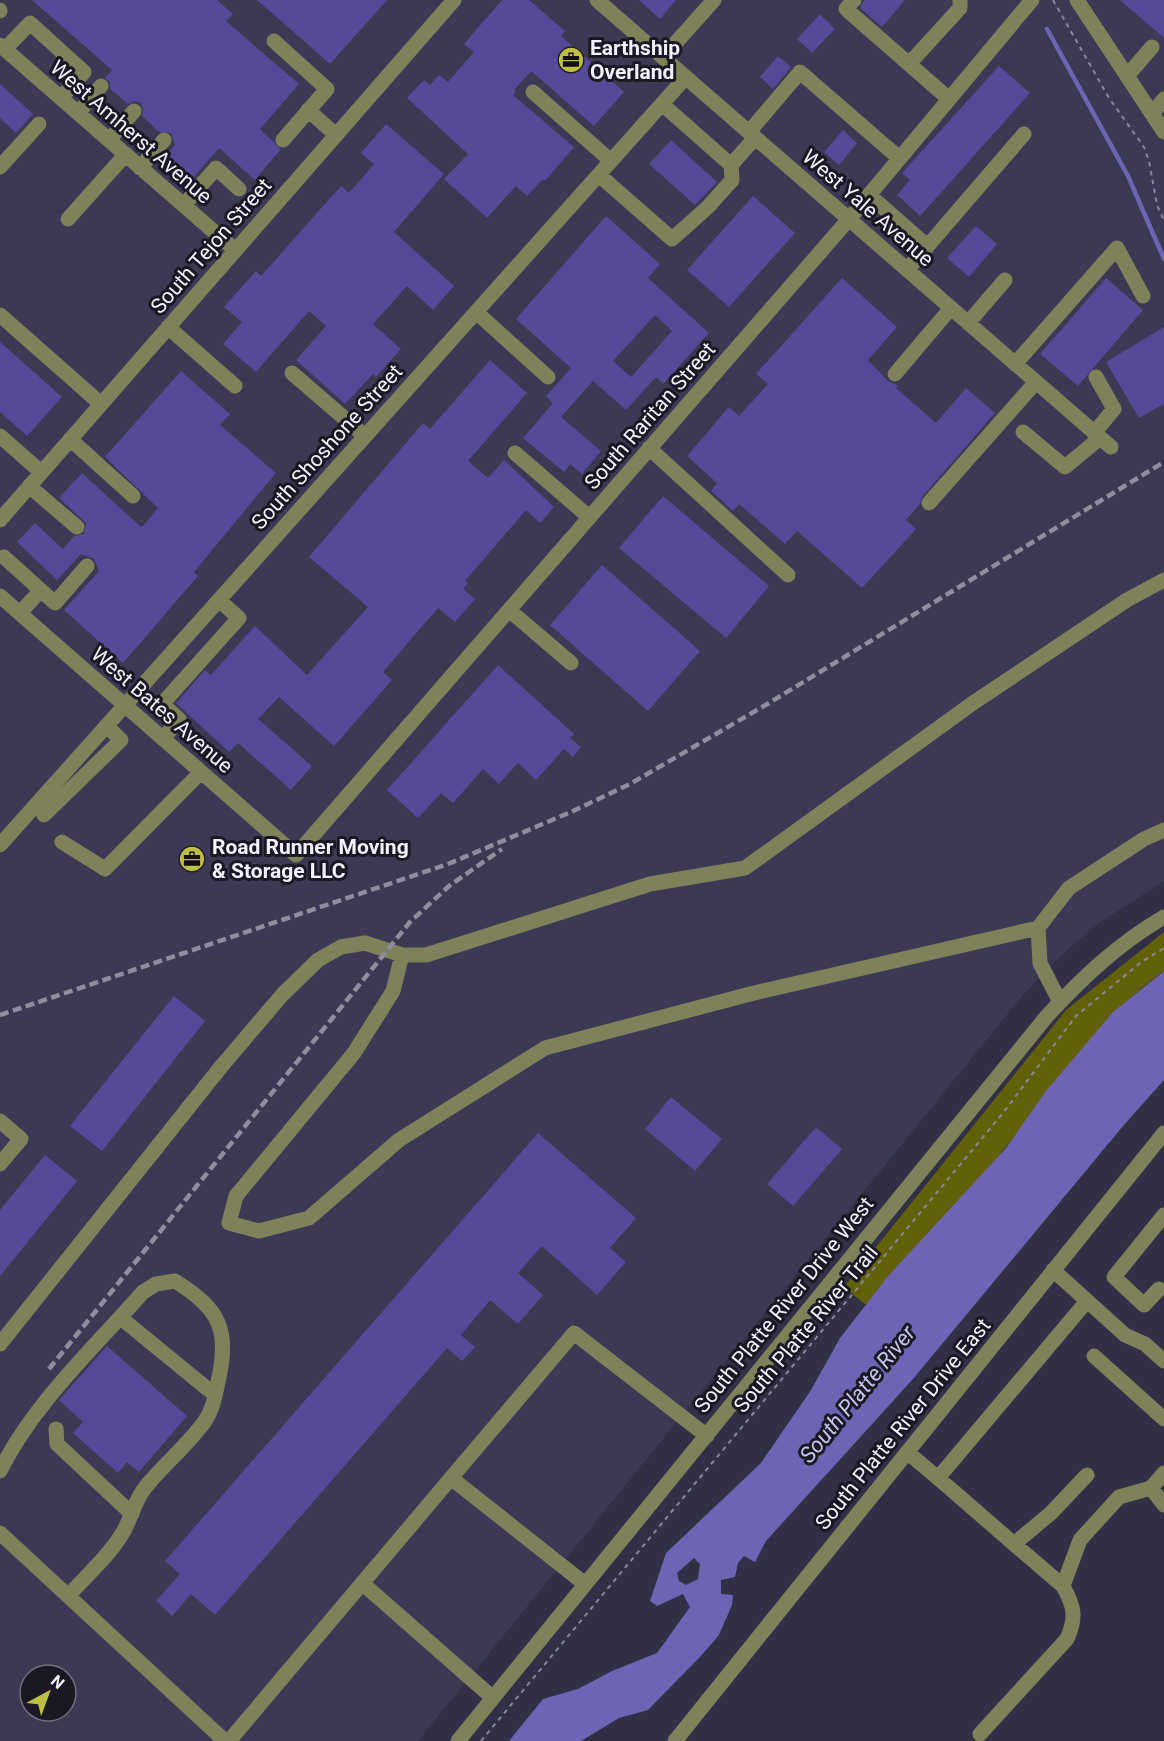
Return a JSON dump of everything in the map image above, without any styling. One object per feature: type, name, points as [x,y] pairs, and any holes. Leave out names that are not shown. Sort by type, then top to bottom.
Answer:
[{"type":"street","name":"South Tejon Street","points":[[0,520],[454,0]]},
{"type":"street","name":"West Yale Avenue","points":[[597,0],[1102,439]]},
{"type":"street","points":[[663,57],[714,0]]},
{"type":"street","points":[[854,0],[846,9],[949,99]]},
{"type":"street","points":[[909,64],[960,8],[960,0]]},
{"type":"street","name":"South Raritan Street","points":[[296,855],[849,219],[1032,0]]},
{"type":"street","points":[[1077,0],[1164,132]]},
{"type":"street","points":[[3,47],[30,23],[84,72],[61,98]]},
{"type":"street","points":[[274,41],[327,88],[283,140]]},
{"type":"street","points":[[1127,76],[1152,46]]},
{"type":"street","name":"West Amherst Avenue","points":[[3,47],[235,250]]},
{"type":"street","points":[[599,175],[672,239],[708,207],[732,180],[731,165],[800,72],[900,158]]},
{"type":"street","name":"South Shoshone Street","points":[[0,845],[686,77]]},
{"type":"street","points":[[78,113],[101,86]]},
{"type":"street","points":[[534,93],[611,161]]},
{"type":"street","points":[[1152,114],[1164,99]]},
{"type":"street","points":[[662,104],[731,165]]},
{"type":"street","points":[[308,110],[336,135]]},
{"type":"street","points":[[109,140],[134,111]]},
{"type":"street","points":[[0,167],[39,124]]},
{"type":"street","points":[[907,270],[1024,134]]},
{"type":"street","points":[[140,168],[164,140]]},
{"type":"street","points":[[68,219],[126,154]]},
{"type":"street","points":[[184,205],[216,168],[239,189]]},
{"type":"street","points":[[869,195],[927,246]]},
{"type":"street","points":[[1015,364],[1117,248],[1143,296]]},
{"type":"street","points":[[968,323],[1005,280]]},
{"type":"street","points":[[895,374],[951,308]]},
{"type":"street","points":[[476,312],[548,377]]},
{"type":"street","points":[[0,315],[101,404]]},
{"type":"street","points":[[168,327],[235,386]]},
{"type":"street","points":[[292,373],[365,436]]},
{"type":"street","points":[[1023,432],[1065,467],[1102,439],[1114,409],[1096,377]]},
{"type":"street","points":[[929,503],[1036,382]]},
{"type":"street","points":[[0,436],[41,472]]},
{"type":"street","points":[[70,439],[133,496]]},
{"type":"street","points":[[650,448],[788,575]]},
{"type":"street","points":[[515,453],[589,517]]},
{"type":"street","points":[[29,486],[77,527]]},
{"type":"street","points":[[4,557],[54,603],[87,566]]},
{"type":"street","points":[[0,1344],[220,1068],[282,995],[318,960],[341,946],[365,943],[402,955],[426,955],[650,884],[745,868],[973,703],[1127,600],[1164,580]]},
{"type":"street","points":[[20,613],[41,590]]},
{"type":"street","name":"West Bates Avenue","points":[[0,596],[296,855]]},
{"type":"street","points":[[163,739],[179,719],[162,704],[238,618],[219,600]]},
{"type":"street","points":[[509,610],[570,663]]},
{"type":"street","points":[[44,815],[121,740],[107,726]]},
{"type":"street","points":[[62,842],[105,869],[201,772]]},
{"type":"street","points":[[402,955],[393,991],[354,1053],[236,1196],[229,1223],[259,1231],[309,1218],[399,1140],[544,1048],[754,993],[1038,928],[1069,888],[1144,840],[1164,830]]},
{"type":"street","name":"South Platte River Drive West","points":[[458,1741],[707,1436],[949,1133],[1060,1002],[1118,948],[1164,917]]},
{"type":"street","points":[[1038,928],[1040,963],[1060,1002]]},
{"type":"street","points":[[0,1121],[21,1138],[0,1164]]},
{"type":"street","name":"South Platte River Drive East","points":[[675,1741],[1053,1270],[1162,1140]]},
{"type":"street","points":[[1162,1288],[1144,1305],[1114,1278],[1164,1215]]},
{"type":"street","points":[[1053,1270],[1125,1335],[1144,1344],[1164,1361]]},
{"type":"street","points":[[0,1471],[15,1441],[34,1416],[143,1292],[156,1284],[175,1281],[194,1292],[216,1313],[224,1334],[222,1365],[206,1420],[143,1490],[112,1550],[68,1596]]},
{"type":"street","points":[[938,1478],[1087,1301]]},
{"type":"street","points":[[127,1323],[215,1395]]},
{"type":"street","points":[[0,1533],[227,1741],[574,1332],[707,1436]]},
{"type":"street","points":[[1094,1356],[1164,1419]]},
{"type":"street","points":[[56,1430],[57,1444],[132,1514]]},
{"type":"street","points":[[907,1452],[1063,1586],[1074,1608],[1074,1624],[1067,1639],[980,1739]]},
{"type":"street","points":[[1063,1586],[1080,1540],[1119,1497],[1151,1488],[1164,1473]]},
{"type":"street","points":[[1014,1544],[1051,1513],[1087,1474]]},
{"type":"street","points":[[451,1478],[585,1584]]},
{"type":"street","points":[[1151,1488],[1164,1505]]},
{"type":"street","points":[[363,1583],[493,1698]]},
{"type":"path","points":[[1053,0],[1109,98],[1144,147],[1157,205],[1164,221]]},
{"type":"path","name":"South Platte River Trail","points":[[481,1741],[995,1122],[1076,1016],[1140,963],[1164,948]]},
{"type":"shaded area","points":[[0,0],[1164,0],[1164,881],[1099,923],[1066,951],[1023,995],[418,1741],[0,1741]]},
{"type":"shaded area","points":[[1164,932],[1164,971],[1140,990],[1097,1031],[1006,1147],[866,1305],[844,1287],[1066,1010]]},
{"type":"water","name":"South Platte River","points":[[1164,971],[1164,1080],[1123,1126],[913,1379],[766,1541],[755,1562],[744,1556],[738,1563],[735,1577],[721,1580],[721,1594],[733,1595],[732,1605],[719,1635],[648,1710],[619,1718],[581,1741],[509,1741],[543,1699],[578,1689],[612,1671],[657,1653],[690,1607],[683,1594],[657,1606],[650,1601],[666,1553],[761,1463],[811,1390],[840,1338],[889,1275],[1006,1148],[1046,1091],[1113,1012]],"holes":[[[694,1558],[700,1564],[698,1579],[686,1585],[679,1581],[677,1573]]]},
{"type":"building","points":[[32,0],[217,0],[233,14],[226,21],[299,84],[260,129],[281,149],[255,180],[219,148],[186,186],[159,163],[175,145],[171,133],[159,132],[142,116],[143,108],[140,103],[135,101],[128,104],[110,89],[110,82],[105,78],[112,70]]},
{"type":"building","points":[[257,0],[387,0],[330,64]]},
{"type":"building","points":[[502,0],[529,0],[565,31],[561,36],[624,92],[594,126],[531,71],[514,90],[516,92],[513,95],[574,147],[545,181],[543,179],[527,196],[516,186],[487,218],[444,179],[468,154],[407,98],[424,80],[430,85],[439,75],[448,82],[474,52],[464,44]]},
{"type":"building","points":[[639,0],[676,0],[660,19]]},
{"type":"building","points":[[864,0],[905,0],[882,27],[860,8]]},
{"type":"building","points":[[1120,0],[1164,0],[1164,38]]},
{"type":"building","points":[[820,14],[835,29],[812,53],[797,39]]},
{"type":"building","points":[[778,56],[791,67],[773,89],[760,77]]},
{"type":"building","points":[[999,66],[1030,93],[920,216],[897,195],[910,180],[902,173]]},
{"type":"building","points":[[0,84],[33,114],[16,133],[0,118]]},
{"type":"building","points":[[386,124],[444,174],[394,232],[454,286],[433,310],[407,286],[373,324],[401,349],[376,377],[373,374],[345,404],[296,360],[326,326],[309,311],[256,372],[223,344],[242,322],[224,307],[256,271],[261,276],[341,186],[349,193],[374,164],[361,153]]},
{"type":"building","points":[[843,130],[857,143],[839,165],[824,152]]},
{"type":"building","points":[[671,140],[717,182],[695,205],[649,164]]},
{"type":"building","points":[[753,196],[795,233],[729,307],[687,270]]},
{"type":"building","points":[[606,216],[660,264],[648,278],[709,333],[663,384],[656,377],[626,410],[593,381],[561,417],[601,451],[582,474],[570,464],[564,472],[523,438],[553,403],[546,396],[571,368],[516,319]],"holes":[[[655,315],[672,331],[631,377],[613,361]]]},
{"type":"building","points":[[976,226],[997,244],[969,277],[947,258]]},
{"type":"building","points":[[842,278],[897,327],[868,360],[888,381],[898,386],[896,388],[936,423],[966,388],[995,413],[922,497],[920,504],[906,520],[916,529],[862,588],[797,531],[785,544],[739,504],[733,511],[711,491],[717,483],[687,456],[729,407],[739,416],[768,384],[756,374]]},
{"type":"building","points":[[1106,278],[1143,310],[1078,386],[1040,354]]},
{"type":"building","points":[[1164,327],[1164,404],[1139,418],[1106,362]]},
{"type":"building","points":[[0,342],[62,397],[27,436],[0,412]]},
{"type":"building","points":[[490,360],[527,393],[468,461],[488,478],[504,460],[554,507],[540,523],[526,510],[465,581],[468,583],[463,589],[475,599],[455,622],[438,608],[383,672],[392,680],[334,746],[279,697],[258,719],[312,766],[291,790],[238,743],[229,752],[176,703],[205,670],[211,675],[255,626],[307,675],[368,607],[309,557],[423,423],[430,429]]},
{"type":"building","points":[[181,371],[230,414],[220,425],[276,473],[194,572],[198,576],[123,663],[64,610],[99,571],[94,559],[81,554],[57,580],[17,542],[35,523],[63,549],[74,536],[84,534],[86,523],[59,498],[82,473],[141,527],[143,526],[158,508],[105,457]]},
{"type":"building","points":[[663,496],[769,586],[726,638],[619,548]]},
{"type":"building","points":[[602,565],[700,651],[648,711],[550,625]]},
{"type":"building","points":[[498,665],[574,734],[570,738],[581,747],[573,757],[564,749],[536,780],[518,763],[499,784],[483,769],[453,803],[441,793],[418,818],[387,790]]},
{"type":"building","points":[[174,996],[205,1021],[102,1151],[70,1126]]},
{"type":"building","points":[[671,1097],[722,1139],[695,1171],[645,1129]]},
{"type":"building","points":[[816,1127],[842,1149],[793,1206],[767,1184]]},
{"type":"building","points":[[538,1133],[636,1218],[610,1248],[626,1262],[597,1295],[542,1246],[518,1273],[543,1295],[518,1324],[490,1300],[461,1335],[475,1347],[462,1361],[447,1348],[215,1615],[191,1594],[172,1616],[156,1601],[180,1574],[165,1561]]},
{"type":"building","points":[[45,1155],[77,1181],[0,1276],[0,1210]]},
{"type":"building","points":[[107,1346],[187,1416],[139,1472],[127,1462],[118,1473],[73,1433],[83,1422],[59,1400]]},
{"type":"waterway","points":[[1047,29],[1128,176],[1164,259]]},
{"type":"railway","points":[[0,1015],[448,864],[571,812],[630,784],[769,703],[1164,462]]},
{"type":"railway","points":[[49,1369],[410,922],[449,886],[502,849]]},
{"type":"place","name":"Earthship Overland","points":[[571,60]]},
{"type":"place","name":"Road Runner Moving & Storage LLC","points":[[192,859]]}]
